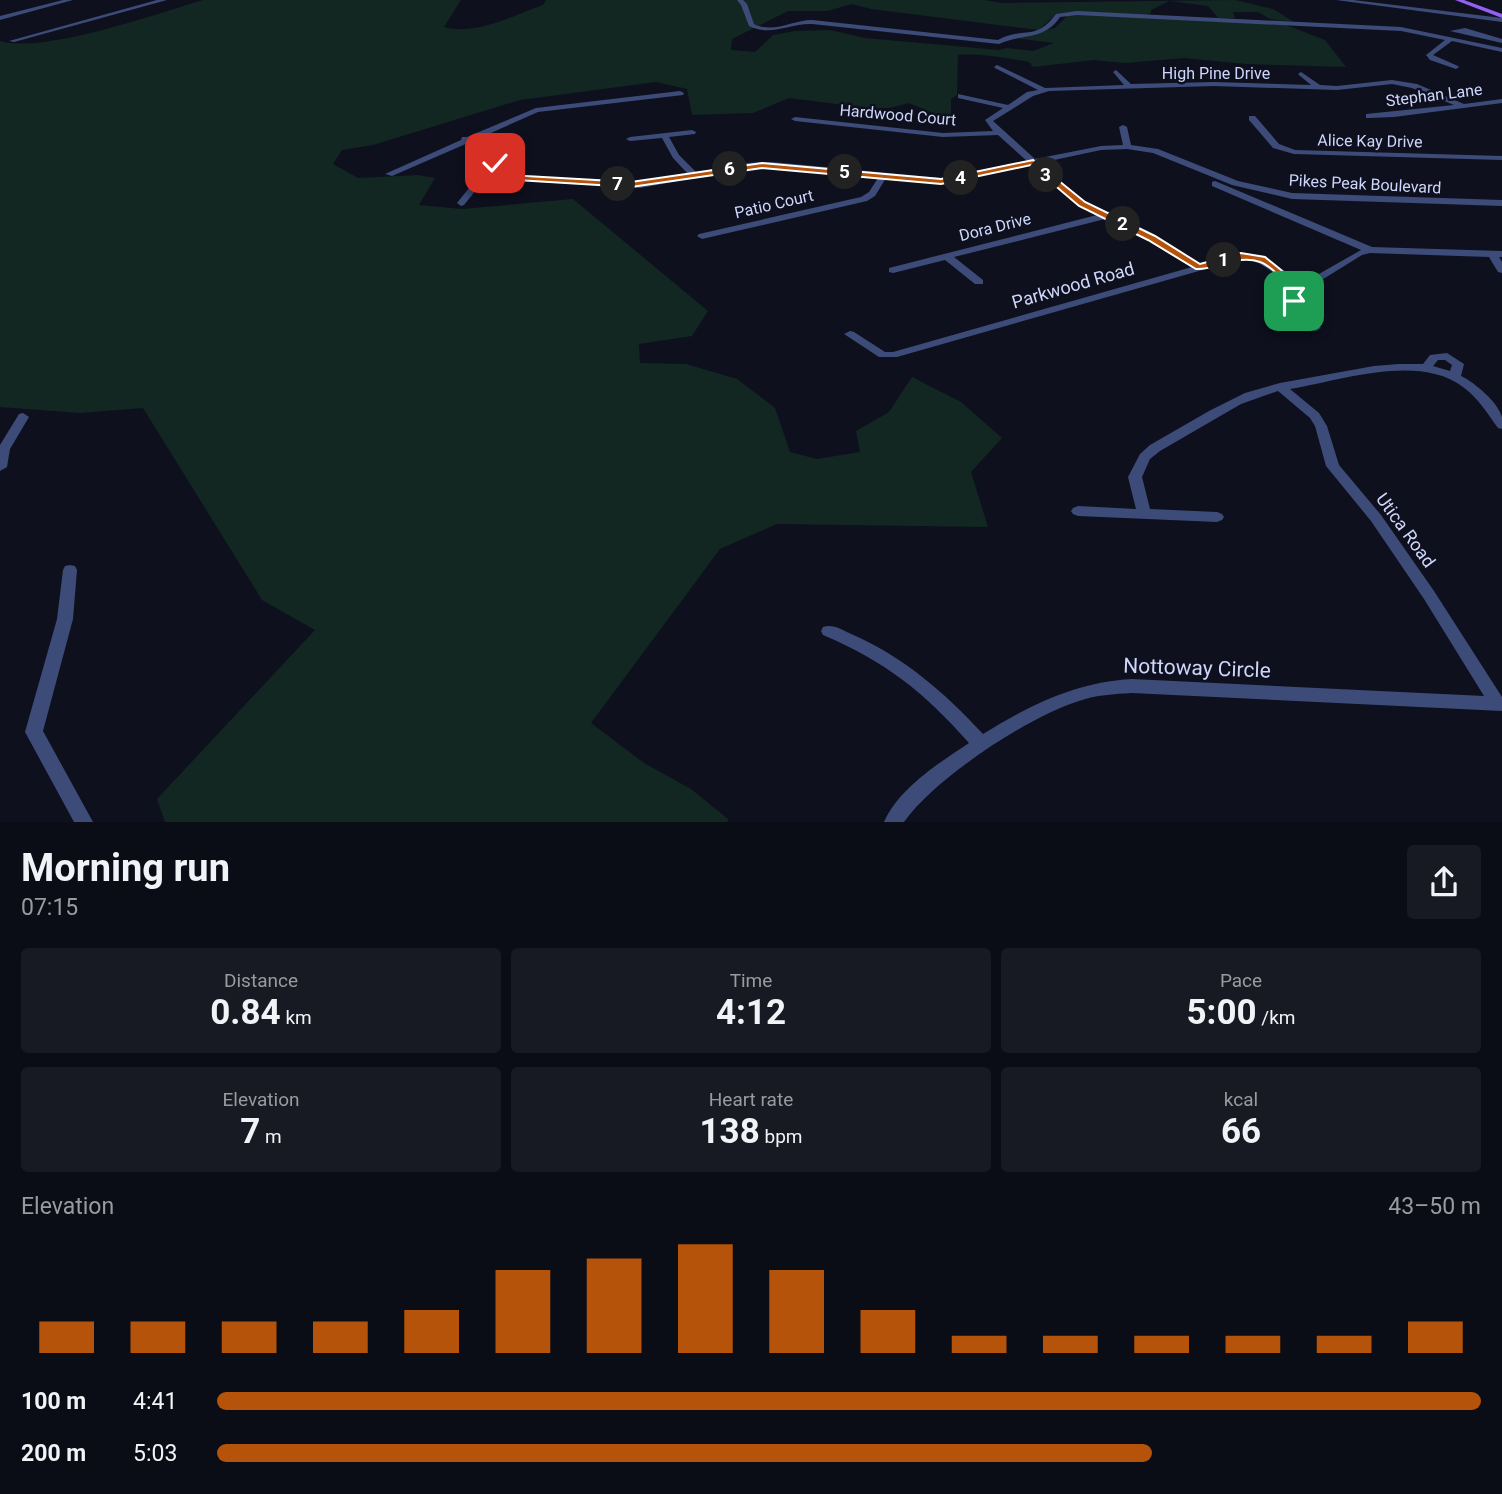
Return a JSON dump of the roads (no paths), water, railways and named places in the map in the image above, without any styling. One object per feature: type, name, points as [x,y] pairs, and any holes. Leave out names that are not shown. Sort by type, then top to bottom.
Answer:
[{"type":"main road","points":[[1458,0],[1502,17]]},
{"type":"main road","points":[[1463,0],[1502,17]]},
{"type":"main road","points":[[1480,17],[1488,15],[1488,11]]},
{"type":"street","points":[[0,18],[70,0]]},
{"type":"street","points":[[12,41],[164,0]]},
{"type":"street","points":[[740,0],[751,25],[766,31],[779,30],[799,22],[821,23],[999,42],[1004,38],[1040,32],[1051,26],[1058,15],[1077,13],[1389,29],[1500,45]]},
{"type":"street","points":[[1339,0],[1480,17],[1502,17]]},
{"type":"street","points":[[1428,11],[1502,17]]},
{"type":"street","points":[[1467,28],[1500,45],[1459,32],[1453,31],[1467,28]]},
{"type":"street","points":[[1451,39],[1429,55],[1437,61],[1456,67]]},
{"type":"street","points":[[997,67],[1044,90]]},
{"type":"street","points":[[1116,72],[1130,87]]},
{"type":"street","points":[[1301,74],[1319,88]]},
{"type":"street","name":"High Pine Drive","points":[[1007,107],[1044,90],[1218,80],[1319,88],[1398,83],[1415,86],[1463,106]]},
{"type":"street","points":[[389,174],[522,114],[544,108],[680,93]]},
{"type":"street","points":[[961,96],[1007,107]]},
{"type":"street","name":"Stephan Lane","points":[[1369,116],[1394,116],[1502,101]]},
{"type":"street","points":[[1007,107],[989,120],[1070,196],[1104,216],[1152,238],[1199,267]]},
{"type":"street","name":"Alice Kay Drive","points":[[1252,118],[1276,146],[1294,152],[1502,158]]},
{"type":"street","name":"Hardwood Court","points":[[795,120],[943,135],[999,132]]},
{"type":"street","points":[[1123,127],[1127,147]]},
{"type":"street","points":[[630,139],[692,132]]},
{"type":"street","points":[[664,135],[676,156],[695,176]]},
{"type":"street","points":[[461,203],[501,153],[497,149],[465,139]]},
{"type":"street","name":"Pikes Peak Boulevard","points":[[484,176],[631,185],[745,166],[772,165],[941,181],[1101,148],[1127,147],[1163,153],[1226,180],[1265,191],[1305,197],[1502,203]]},
{"type":"street","name":"Patio Court","points":[[702,236],[864,199],[872,194],[883,177]]},
{"type":"street","points":[[1226,180],[1215,184],[1370,250],[1497,254],[1502,270]]},
{"type":"street","name":"Dora Drive","points":[[893,270],[1104,216]]},
{"type":"street","points":[[1316,328],[1294,301],[1294,293],[1349,258],[1370,250]]},
{"type":"street","points":[[946,256],[979,282]]},
{"type":"street","name":"Parkwood Road","points":[[850,334],[883,355],[893,355],[1241,256],[1255,257],[1272,263],[1288,281],[1302,286]]},
{"type":"street","points":[[1144,514],[1135,477],[1145,457],[1155,448],[1248,397],[1280,387],[1390,366],[1426,368],[1454,378],[1483,397],[1502,425]]},
{"type":"street","name":"Utica Road","points":[[1280,387],[1315,416],[1321,426],[1332,466],[1399,551],[1499,703]]},
{"type":"street","points":[[0,467],[2,449],[23,418]]},
{"type":"street","points":[[1078,511],[1217,517]]},
{"type":"street","points":[[70,570],[65,619],[34,732],[84,822]]},
{"type":"street","points":[[829,631],[878,652],[906,670],[937,697],[982,746]]},
{"type":"street","name":"Nottoway Circle","points":[[893,822],[913,793],[982,746],[1037,712],[1069,697],[1111,687],[1499,703]]}]
